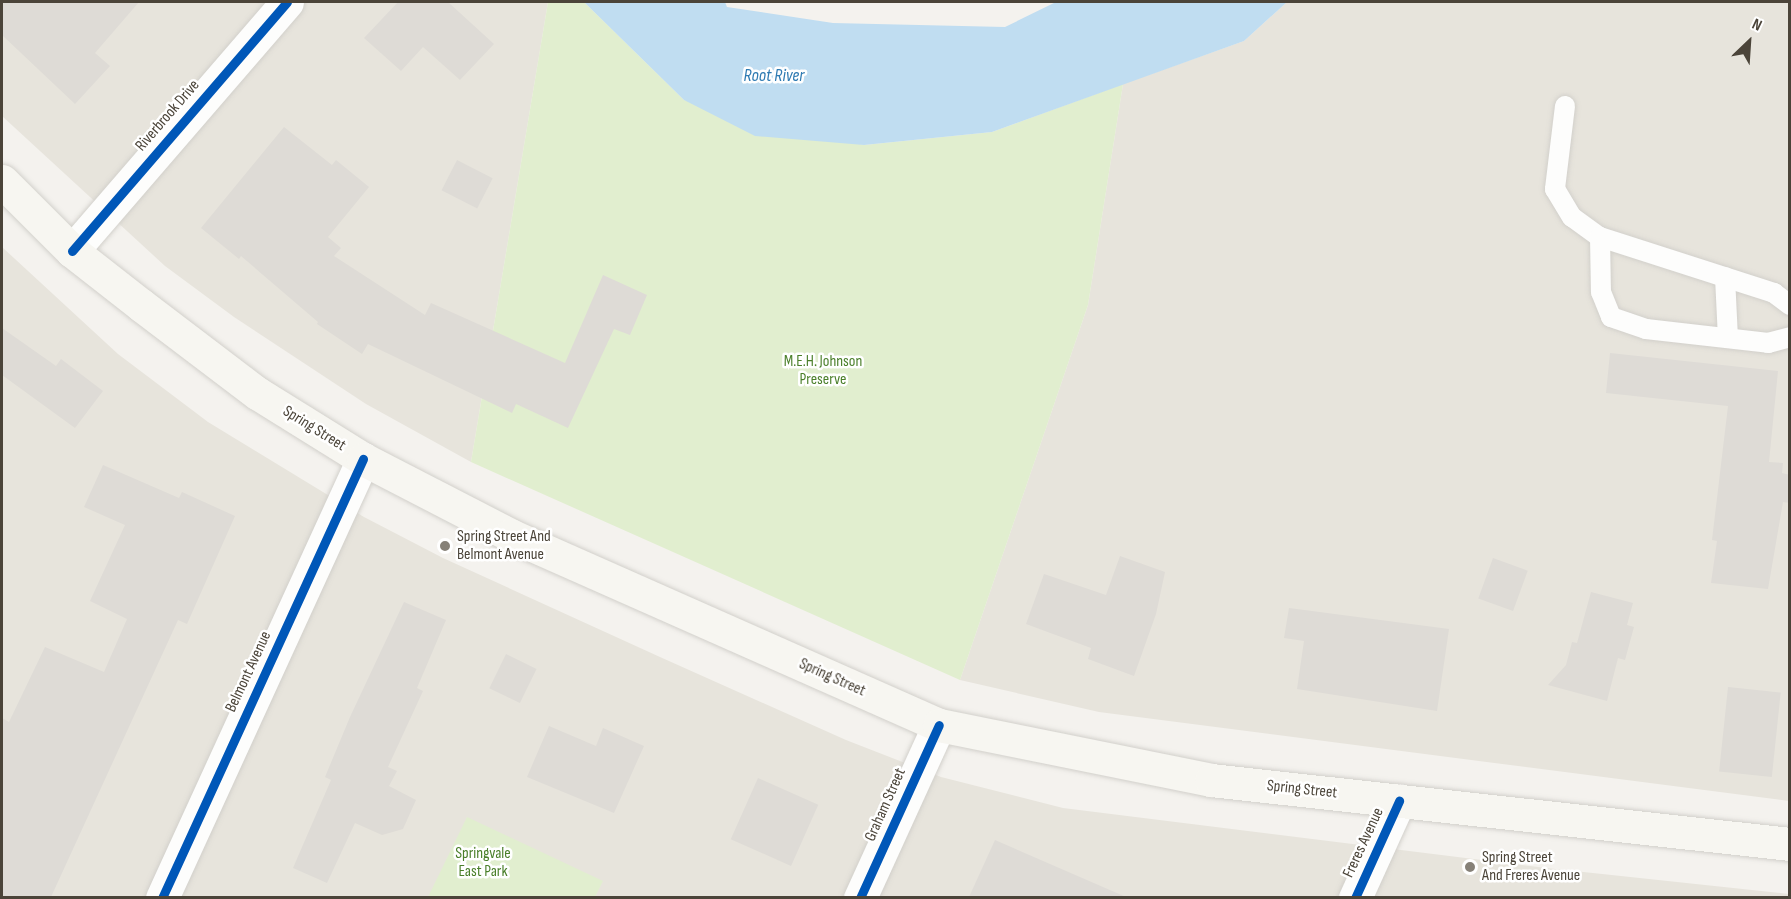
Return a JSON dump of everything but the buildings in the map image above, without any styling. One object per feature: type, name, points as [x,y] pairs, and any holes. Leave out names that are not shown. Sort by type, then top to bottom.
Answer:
[{"type":"main road","name":"Spring Street","points":[[2,181],[72,251],[257,393],[363,459],[510,535],[939,725],[1211,780],[1790,844]]},
{"type":"street","name":"Riverbrook Drive","points":[[72,251],[287,2]]},
{"type":"street","name":"Belmont Avenue","points":[[162,897],[363,459]]},
{"type":"street","name":"Graham Street","points":[[860,897],[939,725]]},
{"type":"street","name":"Freres Avenue","points":[[1355,897],[1399,801]]},
{"type":"lane","points":[[1564,106],[1555,189],[1572,217],[1600,237],[1774,293],[1790,305]]},
{"type":"lane","points":[[1600,237],[1600,292],[1611,317],[1646,329],[1728,339],[1768,343],[1790,337]]},
{"type":"lane","points":[[1725,277],[1728,339]]},
{"type":"shaded area","points":[[2,2],[548,2],[471,462],[366,404],[234,317],[165,266],[2,116]]},
{"type":"shaded area","points":[[1287,2],[1789,2],[1789,801],[1099,712],[960,680],[1088,305],[1123,84],[1244,41]]},
{"type":"shaded area","points":[[2,247],[118,354],[208,422],[364,517],[443,558],[660,657],[846,740],[941,777],[1063,808],[1546,868],[1789,894],[1789,897],[2,897]]},
{"type":"green space","name":"M.E.H. Johnson Preserve","points":[[548,2],[584,2],[684,100],[864,145],[992,132],[1123,84],[1088,305],[960,680],[471,462]]},
{"type":"green space","name":"Springvale East Park","points":[[467,817],[603,881],[595,897],[428,897]]},
{"type":"water","name":"Root River","points":[[584,2],[725,2],[727,7],[833,23],[1005,27],[1056,2],[1287,2],[1244,41],[992,132],[864,145],[755,136],[684,100]]},
{"type":"cycle path","points":[[72,251],[287,2]]},
{"type":"cycle path","points":[[162,898],[363,459]]},
{"type":"cycle path","points":[[860,898],[939,725]]},
{"type":"cycle path","points":[[1355,898],[1399,801]]},
{"type":"place","name":"Spring Street And Belmont Avenue","points":[[445,546]]},
{"type":"place","name":"Spring Street And Freres Avenue","points":[[1470,867]]}]
